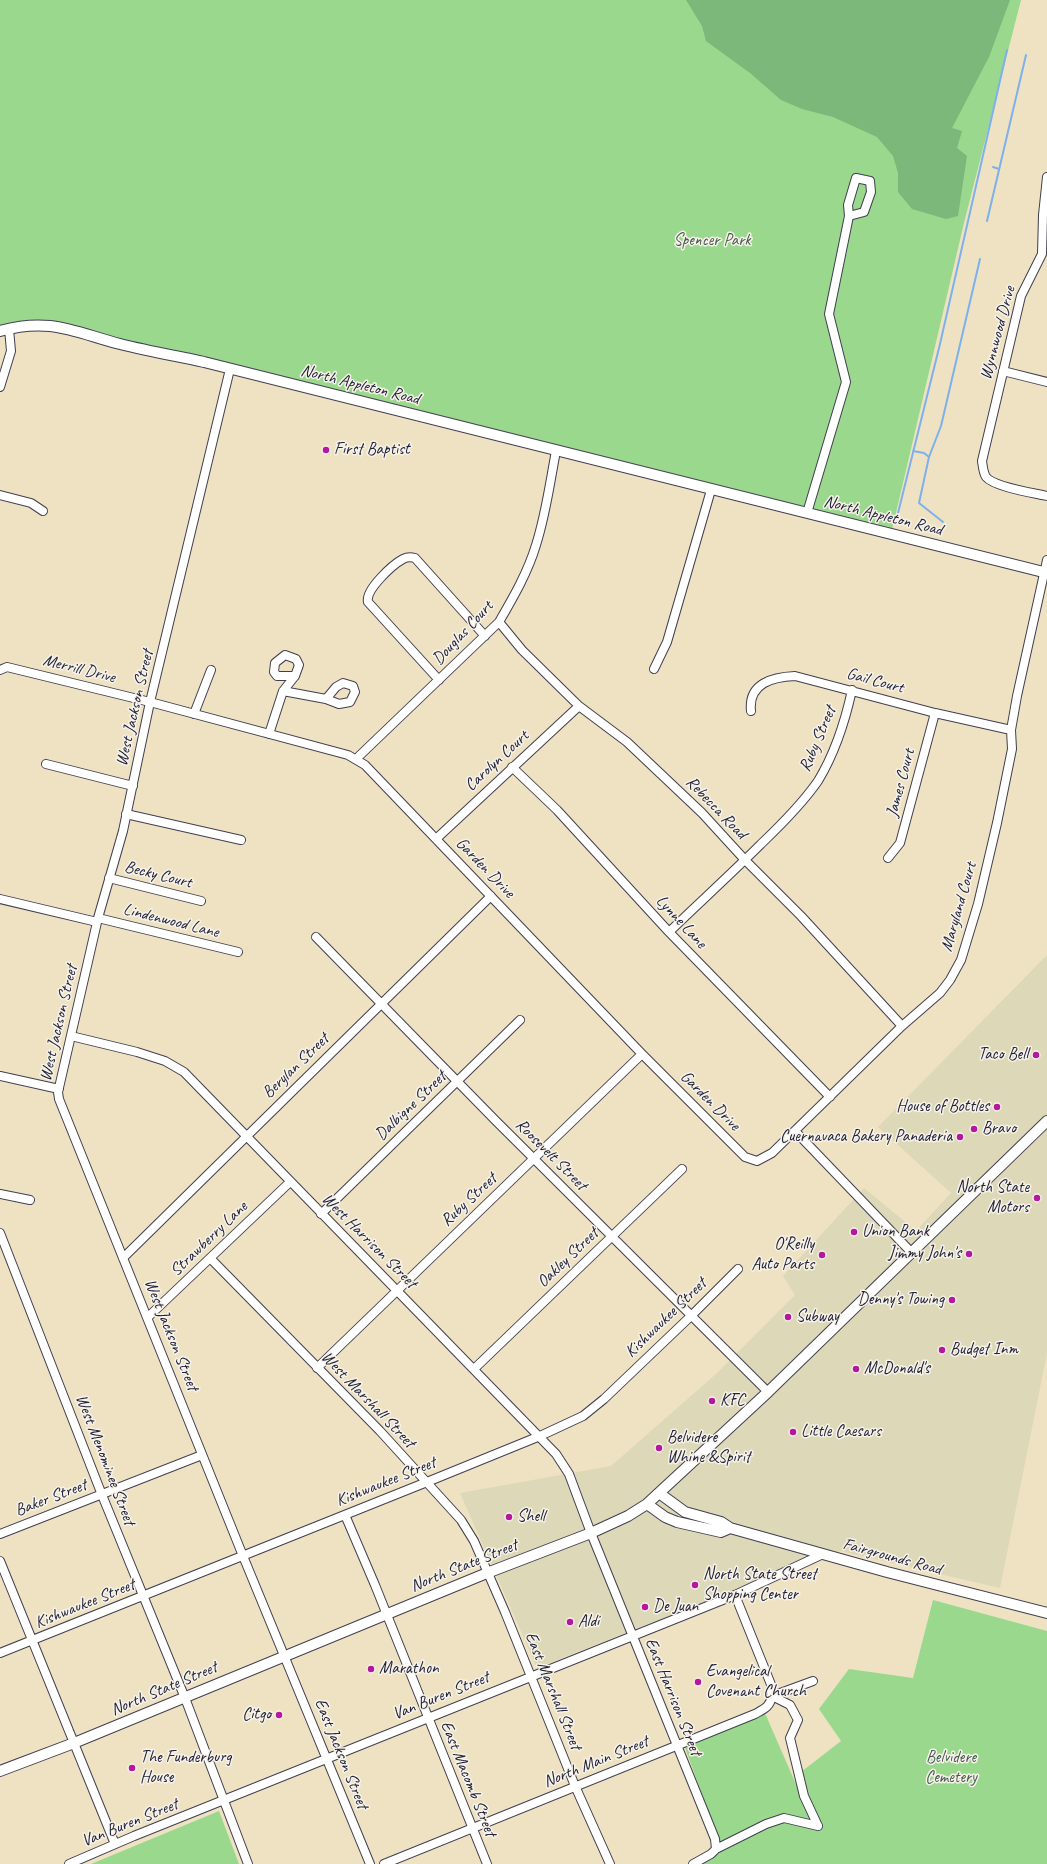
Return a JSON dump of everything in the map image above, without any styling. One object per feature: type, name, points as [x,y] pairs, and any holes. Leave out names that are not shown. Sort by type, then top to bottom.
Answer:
[{"type":"main road","name":"North Appleton Road","points":[[5,330],[43,324],[69,328],[128,346],[230,369],[806,514],[1046,572]]},
{"type":"main road","name":"North State Street","points":[[0,1771],[74,1743],[487,1573],[591,1534],[628,1516],[647,1504],[768,1392],[1047,1121]]},
{"type":"main road","name":"Fairgrounds Road","points":[[659,1493],[685,1512],[721,1522],[730,1528],[1047,1613]]},
{"type":"main road","name":"Fairgrounds Road","points":[[647,1504],[676,1522],[721,1532],[730,1528]]},
{"type":"street","name":"Wynnwood Drive","points":[[1047,177],[1043,215],[1043,262],[1021,296],[982,461],[985,476],[998,484],[1047,496]]},
{"type":"street","points":[[806,514],[846,382],[828,314],[849,216],[848,205],[856,178],[870,181],[871,192],[864,212],[849,216]]},
{"type":"street","points":[[0,387],[11,351],[5,330]]},
{"type":"street","name":"West Jackson Street","points":[[230,369],[150,702],[133,786],[97,920],[59,1089],[59,1099],[284,1656]]},
{"type":"street","points":[[1003,371],[1047,382]]},
{"type":"street","name":"Douglas Court","points":[[356,759],[499,622],[514,596],[536,546],[544,514],[556,451]]},
{"type":"street","points":[[654,669],[667,642],[710,490]]},
{"type":"street","points":[[0,495],[31,503],[43,511]]},
{"type":"street","points":[[439,680],[368,602],[369,591],[384,575],[403,559],[408,557],[415,558],[485,636]]},
{"type":"street","name":"Maryland Court","points":[[740,1152],[752,1160],[766,1158],[902,1026],[940,993],[950,980],[961,960],[978,904],[997,823],[1012,749],[1011,730],[1027,648],[1046,572],[1047,560]]},
{"type":"street","name":"Rebecca Road","points":[[499,622],[522,650],[579,706],[628,742],[702,813],[745,860],[801,916],[902,1026]]},
{"type":"street","name":"Merrill Drive","points":[[0,670],[8,667],[150,702]]},
{"type":"street","points":[[194,714],[211,670]]},
{"type":"street","points":[[269,734],[283,691],[295,676]]},
{"type":"street","name":"Gail Court","points":[[751,711],[750,704],[752,694],[758,686],[779,678],[804,677],[935,713],[1011,730]]},
{"type":"street","name":"Ruby Street","points":[[669,932],[745,860],[802,802],[818,780],[840,732],[852,690]]},
{"type":"street","points":[[283,691],[326,699]]},
{"type":"street","name":"Garden Drive","points":[[150,702],[337,752],[356,759],[373,771],[642,1054],[740,1152]]},
{"type":"street","name":"Carolyn Court","points":[[436,839],[579,706]]},
{"type":"street","name":"James Court","points":[[888,858],[900,843],[935,713]]},
{"type":"street","points":[[46,764],[133,786]]},
{"type":"street","name":"Lynne Lane","points":[[512,767],[557,810],[669,932],[830,1097]]},
{"type":"street","points":[[126,814],[241,840]]},
{"type":"street","name":"Becky Court","points":[[109,878],[201,901]]},
{"type":"street","name":"Berylan Street","points":[[123,1258],[184,1199],[246,1135],[381,1005],[491,896]]},
{"type":"street","name":"Lindenwood Lane","points":[[0,899],[238,952]]},
{"type":"street","name":"Roosevelt Street","points":[[316,938],[534,1160],[768,1392]]},
{"type":"street","name":"Dalbigne Street","points":[[321,1214],[520,1020]]},
{"type":"street","name":"West Harrison Street","points":[[71,1036],[165,1060],[184,1072],[556,1454],[569,1474],[591,1534]]},
{"type":"street","name":"Ruby Street","points":[[318,1368],[642,1054]]},
{"type":"street","points":[[0,1076],[59,1089]]},
{"type":"street","points":[[795,1131],[911,1252]]},
{"type":"street","name":"Oakley Street","points":[[474,1369],[682,1169]]},
{"type":"street","name":"Strawberry Lane","points":[[148,1317],[290,1182]]},
{"type":"street","points":[[0,1194],[30,1200]]},
{"type":"street","name":"West Menominee Street","points":[[0,1232],[248,1864]]},
{"type":"street","name":"West Marshall Street","points":[[210,1258],[380,1431],[462,1520],[474,1541],[487,1573]]},
{"type":"street","name":"Kishwaukee Street","points":[[0,1653],[427,1482],[540,1436],[583,1416],[604,1399],[738,1269]]},
{"type":"street","name":"Baker Street","points":[[0,1534],[202,1455]]},
{"type":"street","name":"East Macomb Street","points":[[345,1515],[375,1585],[427,1718],[487,1864]]},
{"type":"street","name":"East Harrison Street","points":[[591,1534],[715,1839],[716,1849]]},
{"type":"street","name":"Van Buren Street","points":[[69,1864],[531,1675],[735,1595],[823,1554]]},
{"type":"street","points":[[0,1561],[116,1844]]},
{"type":"street","name":"East Marshall Street","points":[[487,1573],[531,1675],[575,1786],[610,1864]]},
{"type":"street","points":[[693,1864],[711,1854],[716,1849],[766,1824],[784,1818],[818,1826],[804,1796],[790,1738],[798,1720],[790,1705],[772,1696],[772,1687],[735,1595]]},
{"type":"street","name":"East Jackson Street","points":[[284,1656],[370,1864]]},
{"type":"street","name":"North Main Street","points":[[384,1864],[761,1710],[771,1703],[772,1696],[813,1680]]},
{"type":"shaded area","points":[[1047,955],[1047,1353],[1000,1588],[840,1551],[537,1668],[460,1493],[611,1466],[716,1374],[795,1295],[783,1276],[864,1188],[916,1231],[951,1193],[878,1127]]},
{"type":"green space","name":"Spencer Park","points":[[0,0],[1021,0],[964,223],[891,534],[43,324],[0,333]]},
{"type":"green space","points":[[686,0],[1010,0],[989,57],[952,128],[962,131],[957,148],[967,156],[958,216],[946,219],[912,209],[898,192],[898,173],[893,156],[877,137],[833,117],[802,109],[781,100],[750,73],[706,41],[702,26]]},
{"type":"green space","name":"Belvidere Cemetery","points":[[933,1600],[1047,1631],[1047,1864],[695,1864],[722,1849],[684,1745],[764,1711],[813,1823],[801,1772],[841,1741],[819,1709],[849,1669],[913,1678]]},
{"type":"green space","points":[[219,1811],[239,1864],[91,1864]]},
{"type":"waterway","points":[[898,513],[940,344],[1007,50]]},
{"type":"waterway","points":[[987,221],[1026,55]]},
{"type":"waterway","points":[[993,167],[999,169]]},
{"type":"waterway","points":[[943,522],[919,503],[929,457],[941,426],[980,259]]},
{"type":"waterway","points":[[913,451],[924,453],[929,457]]},
{"type":"place","name":"First Baptist","points":[[326,450]]},
{"type":"place","name":"Taco Bell","points":[[1036,1055]]},
{"type":"place","name":"House of Bottles","points":[[997,1107]]},
{"type":"place","name":"Bravo","points":[[974,1129]]},
{"type":"place","name":"Cuernavaca Bakery Panaderia","points":[[960,1137]]},
{"type":"place","name":"North State Motors","points":[[1037,1198]]},
{"type":"place","name":"Union Bank","points":[[854,1232]]},
{"type":"place","name":"Jimmy John's","points":[[969,1254]]},
{"type":"place","name":"O'Reilly Auto Parts","points":[[822,1255]]},
{"type":"place","name":"Denny's Towing","points":[[952,1300]]},
{"type":"place","name":"Subway","points":[[788,1317]]},
{"type":"place","name":"Budget Inm","points":[[942,1350]]},
{"type":"place","name":"McDonald's","points":[[856,1369]]},
{"type":"place","name":"KFC","points":[[712,1401]]},
{"type":"place","name":"Little Caesars","points":[[793,1432]]},
{"type":"place","name":"Belvidere Whine &Spirit","points":[[659,1448]]},
{"type":"place","name":"Shell","points":[[509,1517]]},
{"type":"place","name":"North State Street Shopping Center","points":[[695,1585]]},
{"type":"place","name":"De Juan","points":[[645,1607]]},
{"type":"place","name":"Aldi","points":[[570,1622]]},
{"type":"place","name":"Marathon","points":[[371,1669]]},
{"type":"place","name":"Evangelical Covenant Church","points":[[698,1682]]},
{"type":"place","name":"Citgo","points":[[279,1715]]},
{"type":"place","name":"The Funderburg House","points":[[132,1768]]}]
